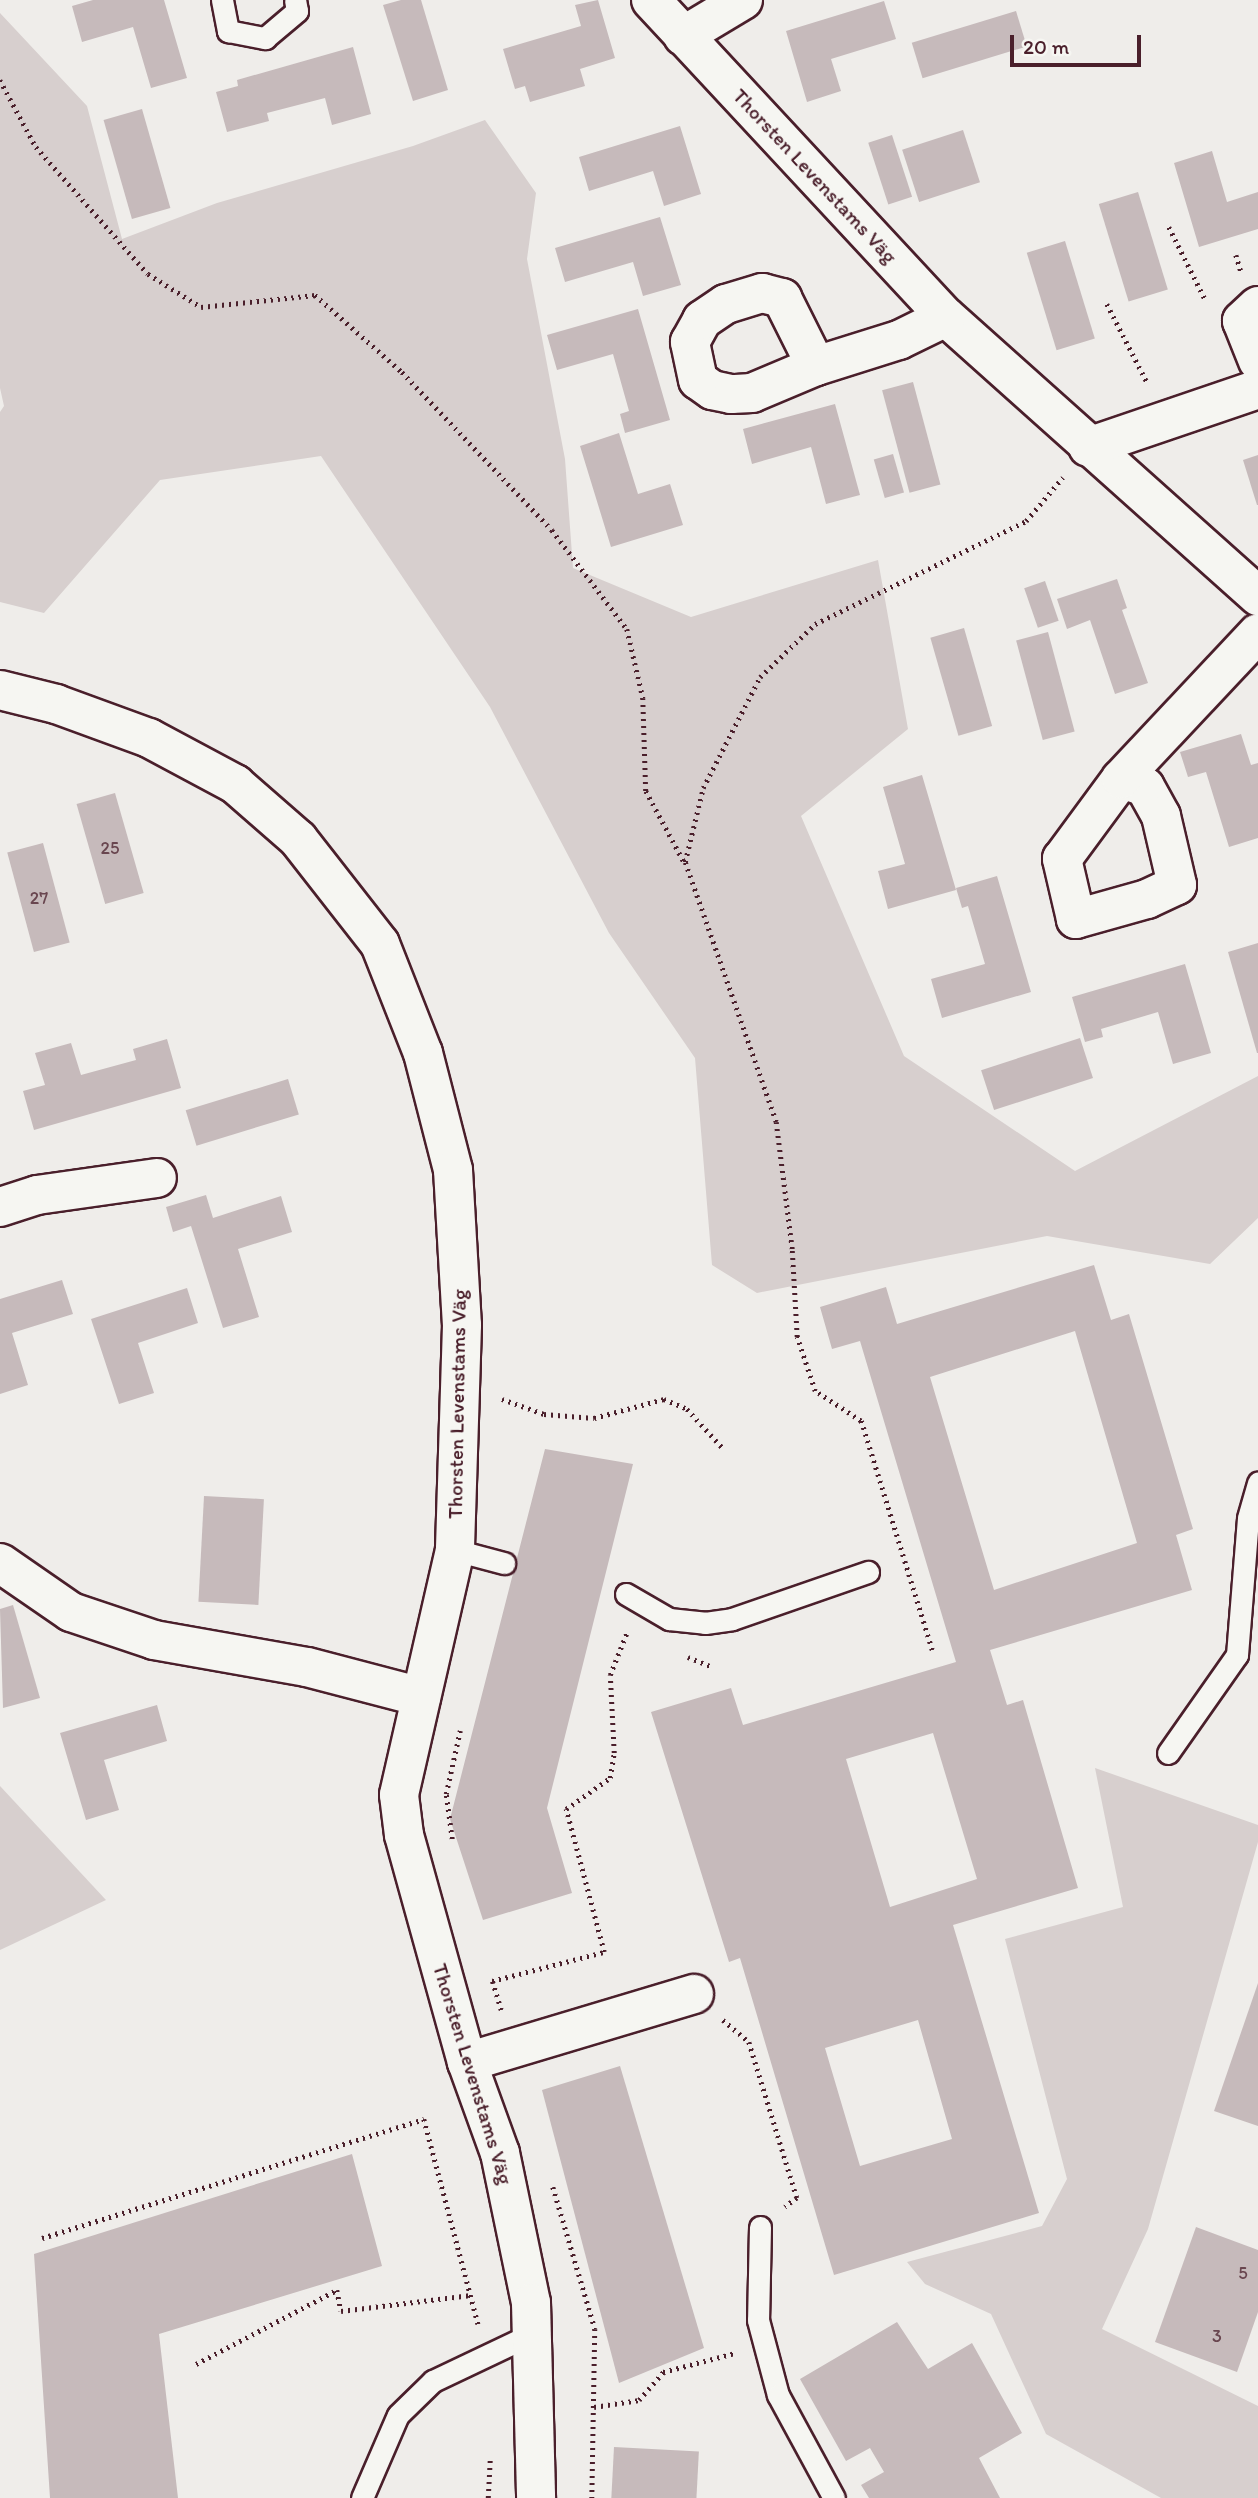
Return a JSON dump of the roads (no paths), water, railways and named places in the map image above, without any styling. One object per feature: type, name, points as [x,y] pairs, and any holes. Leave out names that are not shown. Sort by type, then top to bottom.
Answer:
[{"type":"street","name":"Thorsten Levenstams Väg","points":[[651,0],[946,317],[1088,447],[1258,596]]},
{"type":"street","points":[[683,36],[743,0]]},
{"type":"street","points":[[1250,314],[1258,360]]},
{"type":"street","points":[[816,366],[898,340],[946,317]]},
{"type":"street","points":[[1088,447],[1258,389]]},
{"type":"street","points":[[1121,779],[1258,634]]},
{"type":"street","name":"Thorsten Levenstams Väg","points":[[0,690],[56,704],[149,738],[236,784],[298,839],[380,944],[423,1054],[453,1170],[462,1325],[455,1549],[399,1795],[404,1835],[467,2062],[500,2153],[531,2303],[536,2498]]},
{"type":"street","points":[[0,1207],[37,1195],[157,1178]]},
{"type":"street","points":[[0,1563],[71,1612],[154,1640],[307,1667],[421,1697]]},
{"type":"street","points":[[467,2062],[694,1994]]},
{"type":"lane","points":[[222,0],[228,31],[265,38],[297,11],[295,0]]},
{"type":"lane","points":[[1168,1753],[1237,1655],[1248,1518],[1258,1482]]},
{"type":"lane","name":"Thorsten Levenstams Väg","points":[[455,1549],[504,1563]]},
{"type":"lane","points":[[626,1594],[668,1619],[705,1623],[732,1619],[868,1572]]},
{"type":"lane","points":[[761,2227],[758,2320],[764,2345],[778,2395],[834,2498]]},
{"type":"lane","points":[[362,2498],[398,2415],[433,2381],[532,2334]]}]
